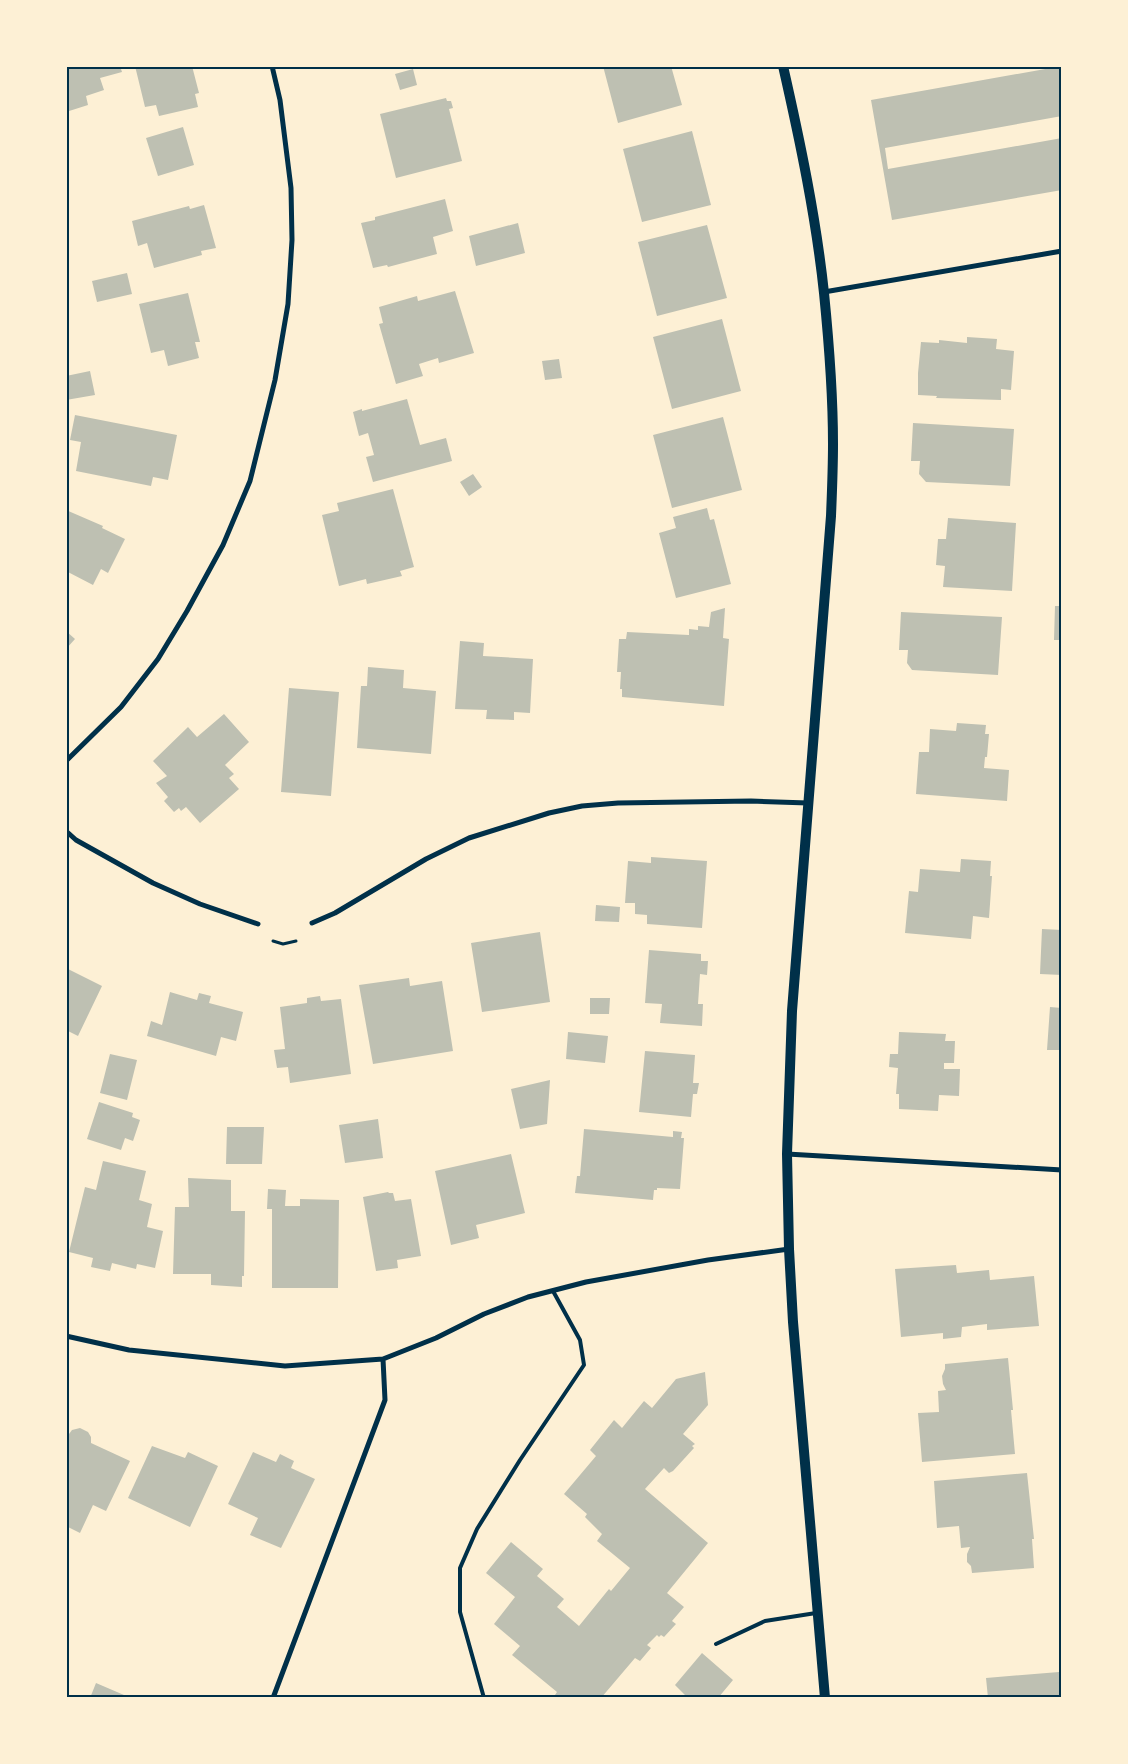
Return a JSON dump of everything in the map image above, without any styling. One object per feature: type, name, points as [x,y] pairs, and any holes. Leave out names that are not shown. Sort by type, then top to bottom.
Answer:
[{"type":"main road","points":[[783,66],[799,134],[812,205],[824,292],[833,444],[831,516],[792,1011],[787,1154],[789,1249],[794,1331],[825,1698]]},
{"type":"street","points":[[66,761],[121,707],[158,659],[223,545],[250,481],[275,380],[288,304],[292,240],[291,188],[280,100],[272,66]]},
{"type":"street","points":[[824,292],[1062,250]]},
{"type":"street","points":[[312,923],[335,913],[426,859],[469,838],[549,813],[582,806],[618,803],[751,801],[808,804]]},
{"type":"street","points":[[66,831],[76,840],[154,883],[200,904],[258,924]]},
{"type":"street","points":[[787,1154],[1062,1170]]},
{"type":"street","points":[[66,1336],[130,1350],[285,1366],[383,1359],[436,1338],[484,1314],[528,1297],[586,1282],[699,1262],[789,1249]]},
{"type":"street","points":[[272,1698],[385,1400],[383,1359]]},
{"type":"lane","points":[[484,1698],[460,1612],[460,1568],[477,1529],[520,1460],[584,1365],[580,1340],[553,1291]]},
{"type":"lane","points":[[716,1644],[765,1621],[818,1612]]},
{"type":"path","points":[[258,924],[267,931],[274,941],[283,944],[295,941],[312,923]]},
{"type":"building","points":[[66,66],[120,66],[122,72],[100,78],[104,90],[86,96],[88,105],[66,112]]},
{"type":"building","points":[[135,66],[192,66],[199,93],[195,94],[198,107],[159,116],[156,105],[145,107]]},
{"type":"building","points":[[603,66],[671,66],[682,105],[618,123]]},
{"type":"building","points":[[1062,66],[1062,116],[885,148],[888,169],[1062,138],[1062,190],[892,220],[871,100]]},
{"type":"building","points":[[413,69],[417,85],[400,90],[395,74]]},
{"type":"building","points":[[446,98],[447,101],[451,101],[453,108],[449,109],[462,161],[396,178],[380,114]]},
{"type":"building","points":[[183,127],[194,165],[158,176],[146,138]]},
{"type":"building","points":[[692,131],[711,205],[642,222],[623,149]]},
{"type":"building","points":[[445,199],[453,231],[433,237],[437,254],[388,267],[387,265],[373,268],[361,223],[375,220],[375,217]]},
{"type":"building","points":[[204,205],[216,248],[201,251],[202,255],[154,268],[147,243],[138,246],[132,221],[189,206],[190,209]]},
{"type":"building","points":[[518,223],[525,253],[476,266],[469,236]]},
{"type":"building","points":[[707,225],[727,298],[657,316],[638,242]]},
{"type":"building","points":[[127,273],[132,294],[97,302],[92,281]]},
{"type":"building","points":[[455,291],[474,353],[439,363],[438,358],[419,364],[423,376],[396,384],[379,324],[383,323],[379,307],[417,296],[418,301]]},
{"type":"building","points":[[188,293],[200,342],[195,342],[199,358],[168,366],[164,350],[151,353],[139,304]]},
{"type":"building","points":[[722,319],[741,391],[672,409],[653,337]]},
{"type":"building","points":[[967,337],[997,339],[996,349],[1014,351],[1011,390],[1001,389],[1001,400],[936,398],[937,396],[918,395],[921,342],[939,343],[939,340],[967,343]]},
{"type":"building","points":[[559,359],[562,378],[545,380],[542,361]]},
{"type":"building","points":[[90,371],[95,395],[66,400],[66,376]]},
{"type":"building","points":[[407,399],[420,445],[446,438],[452,461],[373,482],[366,457],[374,455],[368,433],[359,436],[353,412]]},
{"type":"building","points":[[75,415],[177,435],[168,480],[153,477],[151,486],[76,471],[81,442],[70,440]]},
{"type":"building","points":[[723,417],[742,490],[672,508],[653,435]]},
{"type":"building","points":[[913,423],[1014,429],[1010,486],[926,482],[919,474],[920,461],[911,461]]},
{"type":"building","points":[[473,474],[482,487],[469,496],[460,482]]},
{"type":"building","points":[[393,489],[414,567],[400,571],[402,576],[367,584],[366,579],[339,586],[322,515],[339,511],[337,503]]},
{"type":"building","points":[[707,508],[710,520],[714,519],[731,584],[676,598],[659,533],[676,528],[673,517]]},
{"type":"building","points":[[66,510],[103,526],[102,528],[125,539],[108,573],[101,569],[93,585],[66,571]]},
{"type":"building","points":[[948,518],[1016,523],[1012,591],[943,587],[945,566],[936,565],[938,539],[946,539]]},
{"type":"building","points":[[1055,606],[1062,606],[1062,640],[1054,640]]},
{"type":"building","points":[[725,608],[723,638],[729,639],[724,706],[622,697],[622,689],[620,689],[621,672],[617,672],[619,639],[626,639],[627,632],[689,635],[689,629],[698,630],[698,626],[709,627],[711,612]]},
{"type":"building","points":[[901,612],[1002,617],[998,675],[912,670],[907,663],[908,650],[899,650]]},
{"type":"building","points":[[66,631],[75,639],[66,649]]},
{"type":"building","points":[[460,641],[484,643],[483,656],[533,659],[530,713],[514,712],[514,720],[486,719],[487,710],[455,709]]},
{"type":"building","points":[[368,667],[404,670],[403,688],[436,691],[431,754],[357,748],[361,686],[367,686]]},
{"type":"building","points":[[289,688],[339,692],[331,796],[281,792]]},
{"type":"building","points":[[224,714],[249,742],[225,765],[234,774],[229,778],[239,789],[200,823],[186,807],[181,811],[179,808],[174,812],[164,801],[168,797],[156,783],[167,776],[153,761],[188,727],[197,737]]},
{"type":"building","points":[[957,723],[986,725],[985,734],[989,734],[984,768],[1009,770],[1007,801],[916,794],[919,752],[929,752],[930,729],[956,731]]},
{"type":"building","points":[[651,857],[707,861],[702,928],[647,924],[647,915],[635,914],[635,903],[625,903],[628,861],[651,863]]},
{"type":"building","points":[[961,859],[991,861],[990,876],[992,876],[989,918],[973,916],[971,939],[905,933],[909,891],[918,892],[920,869],[960,872]]},
{"type":"building","points":[[596,905],[620,907],[619,922],[595,921]]},
{"type":"building","points":[[1042,929],[1062,930],[1062,975],[1040,974]]},
{"type":"building","points":[[540,932],[550,1002],[482,1012],[471,943]]},
{"type":"building","points":[[649,950],[701,954],[701,961],[708,961],[707,975],[700,974],[698,1004],[703,1004],[702,1026],[660,1023],[662,1004],[645,1003]]},
{"type":"building","points":[[66,968],[102,986],[78,1036],[66,1030]]},
{"type":"building","points":[[409,978],[410,986],[442,981],[453,1051],[373,1064],[359,985]]},
{"type":"building","points":[[170,992],[197,1000],[199,993],[211,996],[209,1003],[243,1012],[236,1041],[221,1037],[216,1056],[147,1036],[151,1021],[162,1025]]},
{"type":"building","points":[[320,996],[321,1001],[341,999],[351,1074],[290,1083],[288,1067],[277,1068],[274,1050],[285,1049],[280,1007],[307,1003],[307,998]]},
{"type":"building","points":[[590,998],[610,998],[609,1014],[590,1014]]},
{"type":"building","points":[[1050,1007],[1062,1008],[1062,1050],[1047,1050]]},
{"type":"building","points":[[568,1032],[608,1036],[605,1063],[566,1059]]},
{"type":"building","points":[[899,1032],[946,1034],[945,1041],[955,1041],[954,1063],[944,1063],[944,1069],[960,1069],[959,1096],[939,1095],[938,1111],[899,1109],[899,1094],[896,1094],[898,1068],[889,1067],[890,1054],[898,1054]]},
{"type":"building","points":[[645,1051],[695,1055],[693,1083],[699,1083],[697,1094],[693,1094],[691,1117],[639,1112]]},
{"type":"building","points":[[110,1054],[137,1060],[127,1100],[100,1093]]},
{"type":"building","points":[[550,1080],[547,1124],[520,1129],[511,1089]]},
{"type":"building","points":[[99,1102],[133,1113],[132,1117],[140,1120],[133,1141],[125,1138],[121,1150],[87,1139]]},
{"type":"building","points":[[378,1119],[383,1158],[345,1163],[339,1125]]},
{"type":"building","points":[[227,1127],[264,1127],[262,1164],[226,1164]]},
{"type":"building","points":[[584,1129],[673,1137],[673,1131],[682,1132],[681,1138],[684,1138],[680,1189],[657,1188],[657,1190],[654,1190],[653,1200],[575,1193],[577,1176],[580,1176]]},
{"type":"building","points":[[511,1154],[525,1213],[476,1225],[479,1238],[451,1245],[435,1171]]},
{"type":"building","points":[[103,1161],[146,1171],[139,1200],[152,1204],[147,1227],[163,1231],[155,1268],[137,1264],[136,1269],[112,1263],[110,1271],[91,1267],[93,1258],[69,1252],[85,1187],[96,1190]]},
{"type":"building","points":[[188,1178],[231,1180],[231,1211],[245,1211],[244,1276],[242,1276],[242,1287],[211,1285],[211,1274],[173,1274],[175,1207],[189,1207]]},
{"type":"building","points":[[268,1189],[286,1190],[285,1206],[300,1206],[300,1199],[339,1200],[338,1288],[272,1288],[272,1209],[267,1209]]},
{"type":"building","points":[[388,1192],[393,1193],[395,1201],[411,1199],[421,1256],[397,1260],[398,1268],[376,1271],[363,1197]]},
{"type":"building","points":[[956,1265],[957,1273],[989,1270],[990,1280],[1034,1276],[1039,1326],[987,1330],[987,1324],[962,1327],[961,1337],[943,1339],[943,1333],[901,1337],[895,1269]]},
{"type":"building","points":[[1008,1358],[1015,1454],[922,1462],[918,1413],[939,1412],[938,1391],[946,1390],[942,1376],[945,1364]]},
{"type":"building","points":[[705,1372],[708,1405],[683,1434],[695,1444],[692,1446],[694,1448],[673,1471],[669,1473],[664,1468],[645,1489],[708,1543],[667,1593],[684,1607],[672,1621],[676,1624],[664,1637],[657,1635],[647,1645],[651,1648],[640,1661],[635,1658],[601,1698],[553,1698],[557,1692],[512,1655],[520,1646],[494,1624],[515,1597],[486,1573],[511,1542],[543,1569],[537,1576],[564,1599],[557,1607],[579,1626],[609,1589],[611,1591],[630,1568],[597,1541],[602,1534],[585,1517],[587,1514],[564,1494],[596,1456],[590,1450],[614,1420],[622,1428],[644,1401],[652,1408],[676,1379]]},
{"type":"building","points":[[80,1428],[88,1432],[91,1437],[91,1443],[130,1461],[106,1511],[93,1505],[80,1533],[66,1526],[66,1434]]},
{"type":"building","points":[[152,1446],[185,1458],[188,1452],[218,1466],[190,1527],[128,1498]]},
{"type":"building","points":[[253,1452],[276,1462],[280,1454],[294,1461],[291,1468],[315,1479],[281,1548],[250,1535],[258,1518],[228,1504]]},
{"type":"building","points":[[1027,1473],[1034,1539],[1032,1539],[1034,1568],[972,1573],[971,1566],[967,1562],[967,1554],[970,1547],[961,1548],[959,1526],[937,1528],[934,1481]]},
{"type":"building","points":[[702,1653],[733,1680],[718,1698],[683,1698],[685,1695],[675,1685]]},
{"type":"building","points":[[1059,1672],[1061,1698],[988,1698],[986,1678]]},
{"type":"building","points":[[96,1683],[131,1698],[90,1698]]}]
